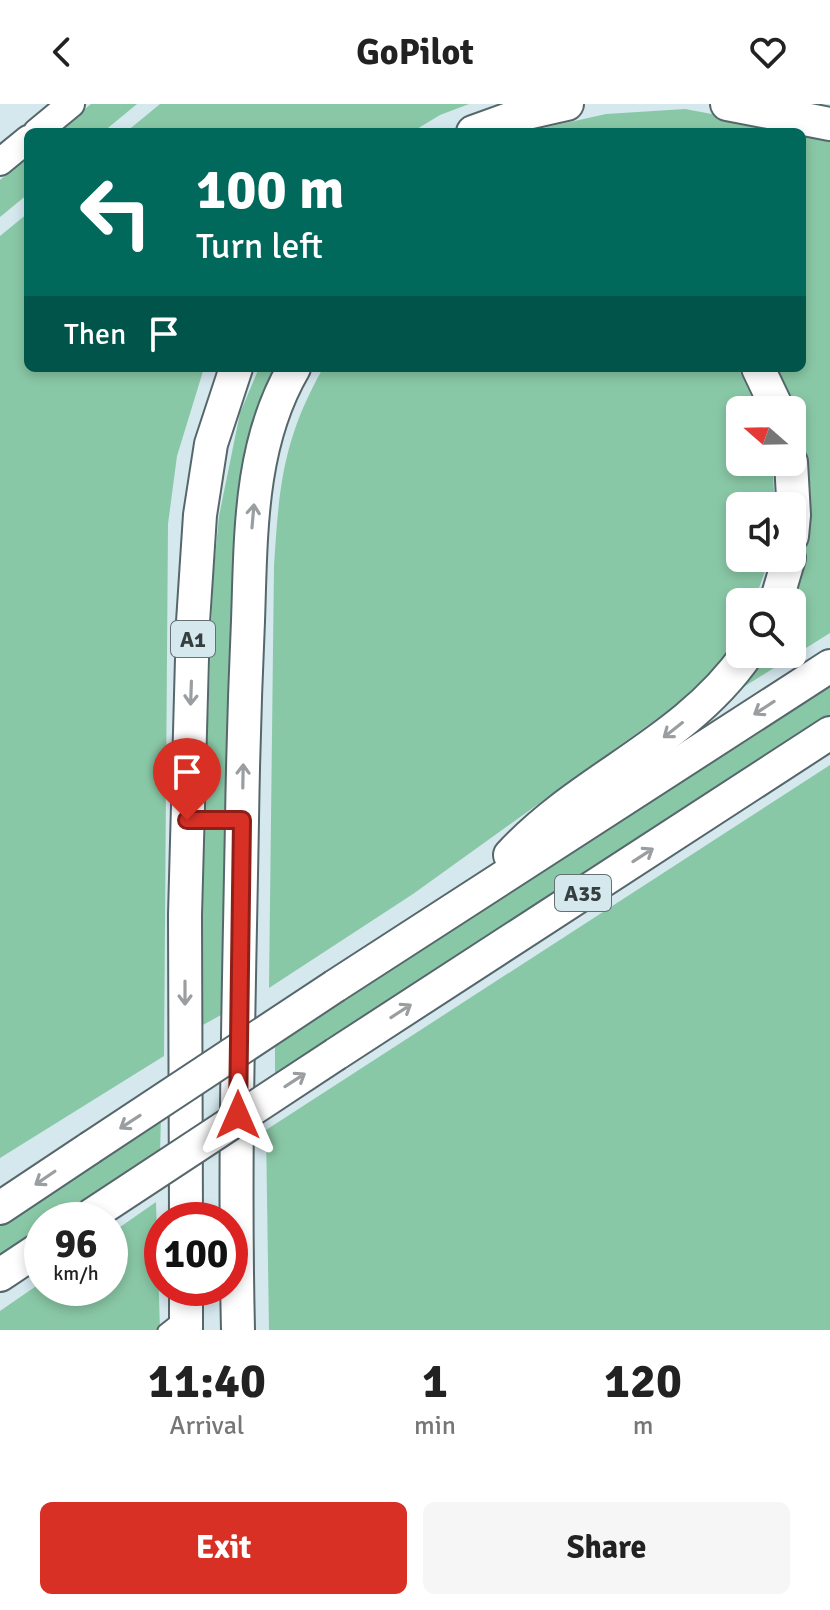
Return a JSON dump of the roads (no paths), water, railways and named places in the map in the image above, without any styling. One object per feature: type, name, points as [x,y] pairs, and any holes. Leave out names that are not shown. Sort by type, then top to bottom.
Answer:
[{"type":"highway","points":[[484,128],[523,114],[567,104]]},
{"type":"highway","points":[[727,104],[830,124]]},
{"type":"highway","name":"A1","points":[[186,1202],[185,915],[193,622],[200,515],[211,444],[235,372]]},
{"type":"highway","name":"A1","points":[[238,1330],[238,993],[251,535],[257,472],[276,403],[292,372]]},
{"type":"highway","points":[[760,372],[771,396]]},
{"type":"highway","name":"A35","points":[[0,1208],[471,896],[830,666]]},
{"type":"highway","points":[[471,896],[532,832],[697,711],[737,668]]},
{"type":"highway","name":"A35","points":[[110,1202],[830,733]]},
{"type":"highway","points":[[0,1275],[24,1259]]},
{"type":"main road","points":[[42,128],[71,104]]},
{"type":"main road","points":[[0,162],[24,142]]},
{"type":"lane","points":[[187,820],[242,820]]}]
